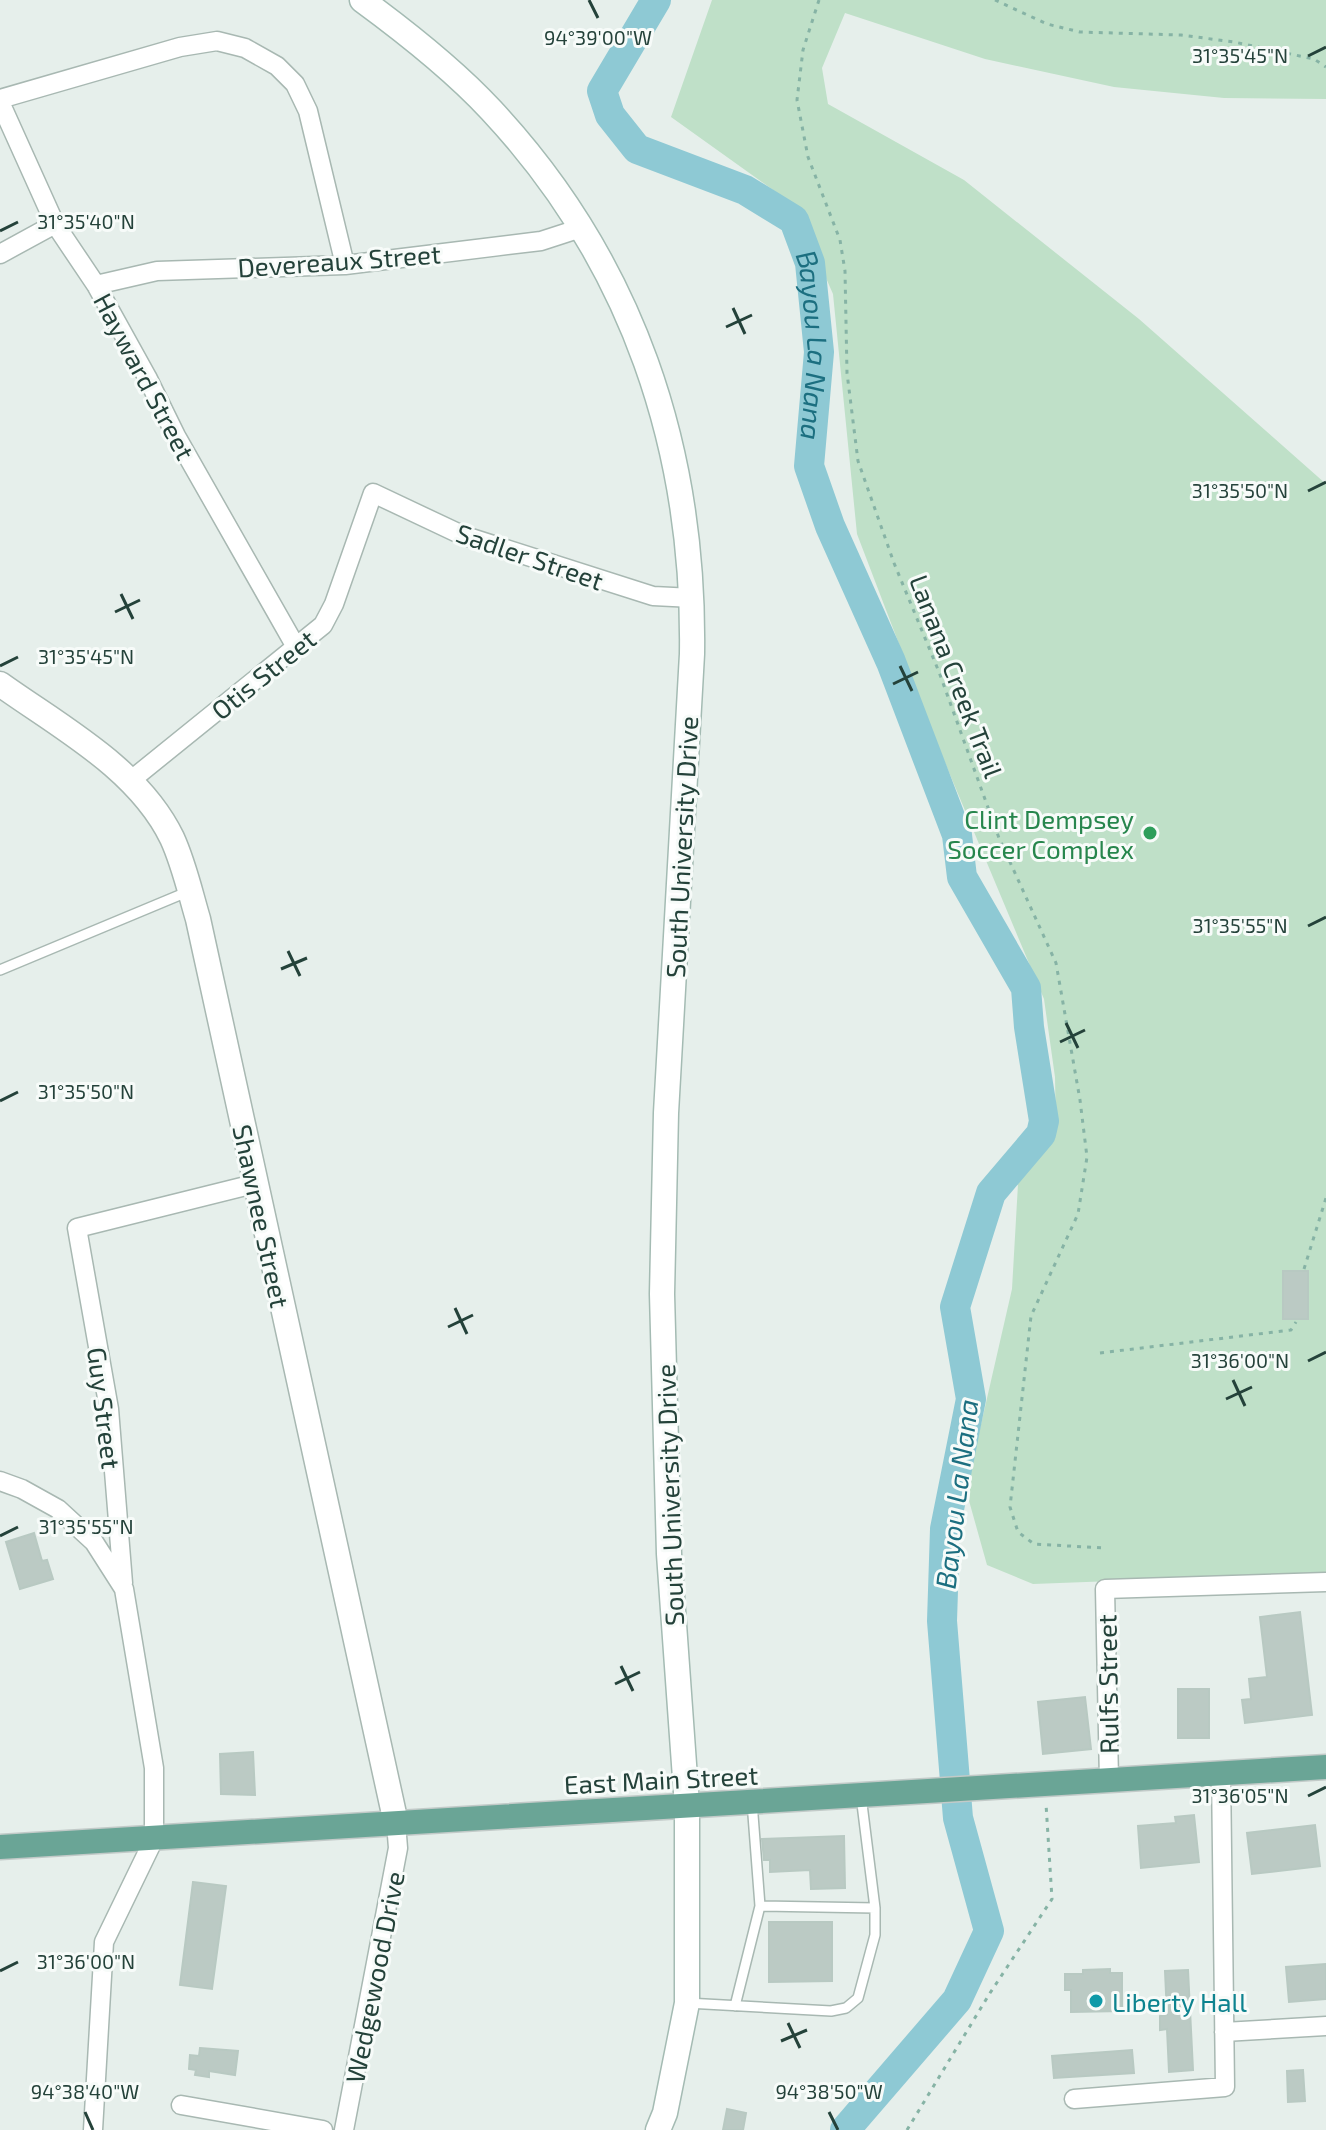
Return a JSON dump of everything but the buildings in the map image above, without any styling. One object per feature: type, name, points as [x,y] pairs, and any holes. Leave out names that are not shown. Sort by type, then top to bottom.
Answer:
[{"type":"main road","name":"South University Drive","points":[[362,0],[447,68],[491,110],[545,175],[581,228],[612,282],[656,387],[677,469],[688,532],[693,598],[666,1113],[662,1294],[669,1554],[687,1806],[687,2003],[665,2113],[658,2130]]},
{"type":"main road","name":"Shawnee Street","points":[[0,684],[111,764],[153,807],[171,836],[190,891],[396,1823]]},
{"type":"main road","name":"East Main Street","points":[[0,1847],[1326,1767]]},
{"type":"street","points":[[0,100],[180,47],[217,41],[245,48],[277,66],[295,84],[308,111],[345,265]]},
{"type":"street","name":"Hayward Street","points":[[0,100],[55,224],[96,285],[176,436],[296,647]]},
{"type":"street","points":[[0,254],[55,224]]},
{"type":"street","name":"Devereaux Street","points":[[96,285],[157,271],[345,265],[541,241],[581,228]]},
{"type":"street","name":"Sadler Street","points":[[373,493],[477,539],[653,596],[693,598]]},
{"type":"street","name":"Otis Street","points":[[130,781],[323,625],[334,604],[373,493]]},
{"type":"street","name":"Guy Street","points":[[154,1839],[154,1768],[124,1589],[109,1409],[77,1228],[254,1184]]},
{"type":"street","points":[[0,1481],[58,1509],[94,1542],[124,1589]]},
{"type":"street","name":"Rulfs Street","points":[[1109,1780],[1105,1589],[1326,1582]]},
{"type":"street","points":[[1074,2099],[1225,2087],[1221,1772]]},
{"type":"street","name":"Wedgewood Drive","points":[[344,2130],[398,1848],[396,1823]]},
{"type":"street","points":[[93,2130],[104,1942],[154,1839]]},
{"type":"street","points":[[1224,2032],[1326,2026]]},
{"type":"street","points":[[181,2105],[323,2130]]},
{"type":"lane","points":[[0,970],[190,891]]},
{"type":"lane","points":[[687,2003],[831,2011],[846,2008],[858,1998],[875,1935],[869,1794]]},
{"type":"lane","points":[[735,2006],[760,1906],[752,1802]]},
{"type":"lane","points":[[760,1906],[875,1908]]},
{"type":"path","name":"Lanana Creek Trail","points":[[819,0],[803,50],[797,100],[808,157],[840,240],[845,271],[847,373],[858,461],[999,838],[1056,963],[1080,1100],[1087,1157],[1078,1214],[1031,1316],[1010,1507],[1018,1532],[1034,1544],[1104,1548]]},
{"type":"path","points":[[995,0],[1047,24],[1080,32],[1181,35],[1234,42],[1314,59],[1326,67]]},
{"type":"path","points":[[1304,1269],[1326,1198]]},
{"type":"path","points":[[1100,1353],[1291,1330],[1296,1322]]},
{"type":"path","points":[[907,2130],[990,1993],[1052,1899],[1039,1784]]},
{"type":"green space","name":"Clint Dempsey Soccer Complex","points":[[712,0],[1326,0],[1326,99],[1224,98],[1114,87],[985,59],[845,13],[822,68],[828,104],[964,180],[1139,319],[1326,484],[1326,1573],[1033,1584],[987,1565],[966,1490],[1012,1289],[1018,1184],[1056,1131],[1055,1077],[1044,999],[938,746],[857,534],[833,294],[794,205],[671,117]]},
{"type":"waterway","name":"Bayou La Nana","points":[[656,0],[602,91],[610,115],[637,149],[745,190],[794,220],[810,263],[819,352],[809,466],[830,526],[891,662],[957,835],[962,877],[1026,988],[1044,1121],[1041,1134],[991,1193],[955,1307],[971,1399],[945,1529],[942,1621],[958,1818],[989,1931],[957,2000],[845,2130]]},
{"type":"place","name":"Clint Dempsey Soccer Complex","points":[[1150,833]]},
{"type":"place","name":"Liberty Hall","points":[[1096,2001]]}]
